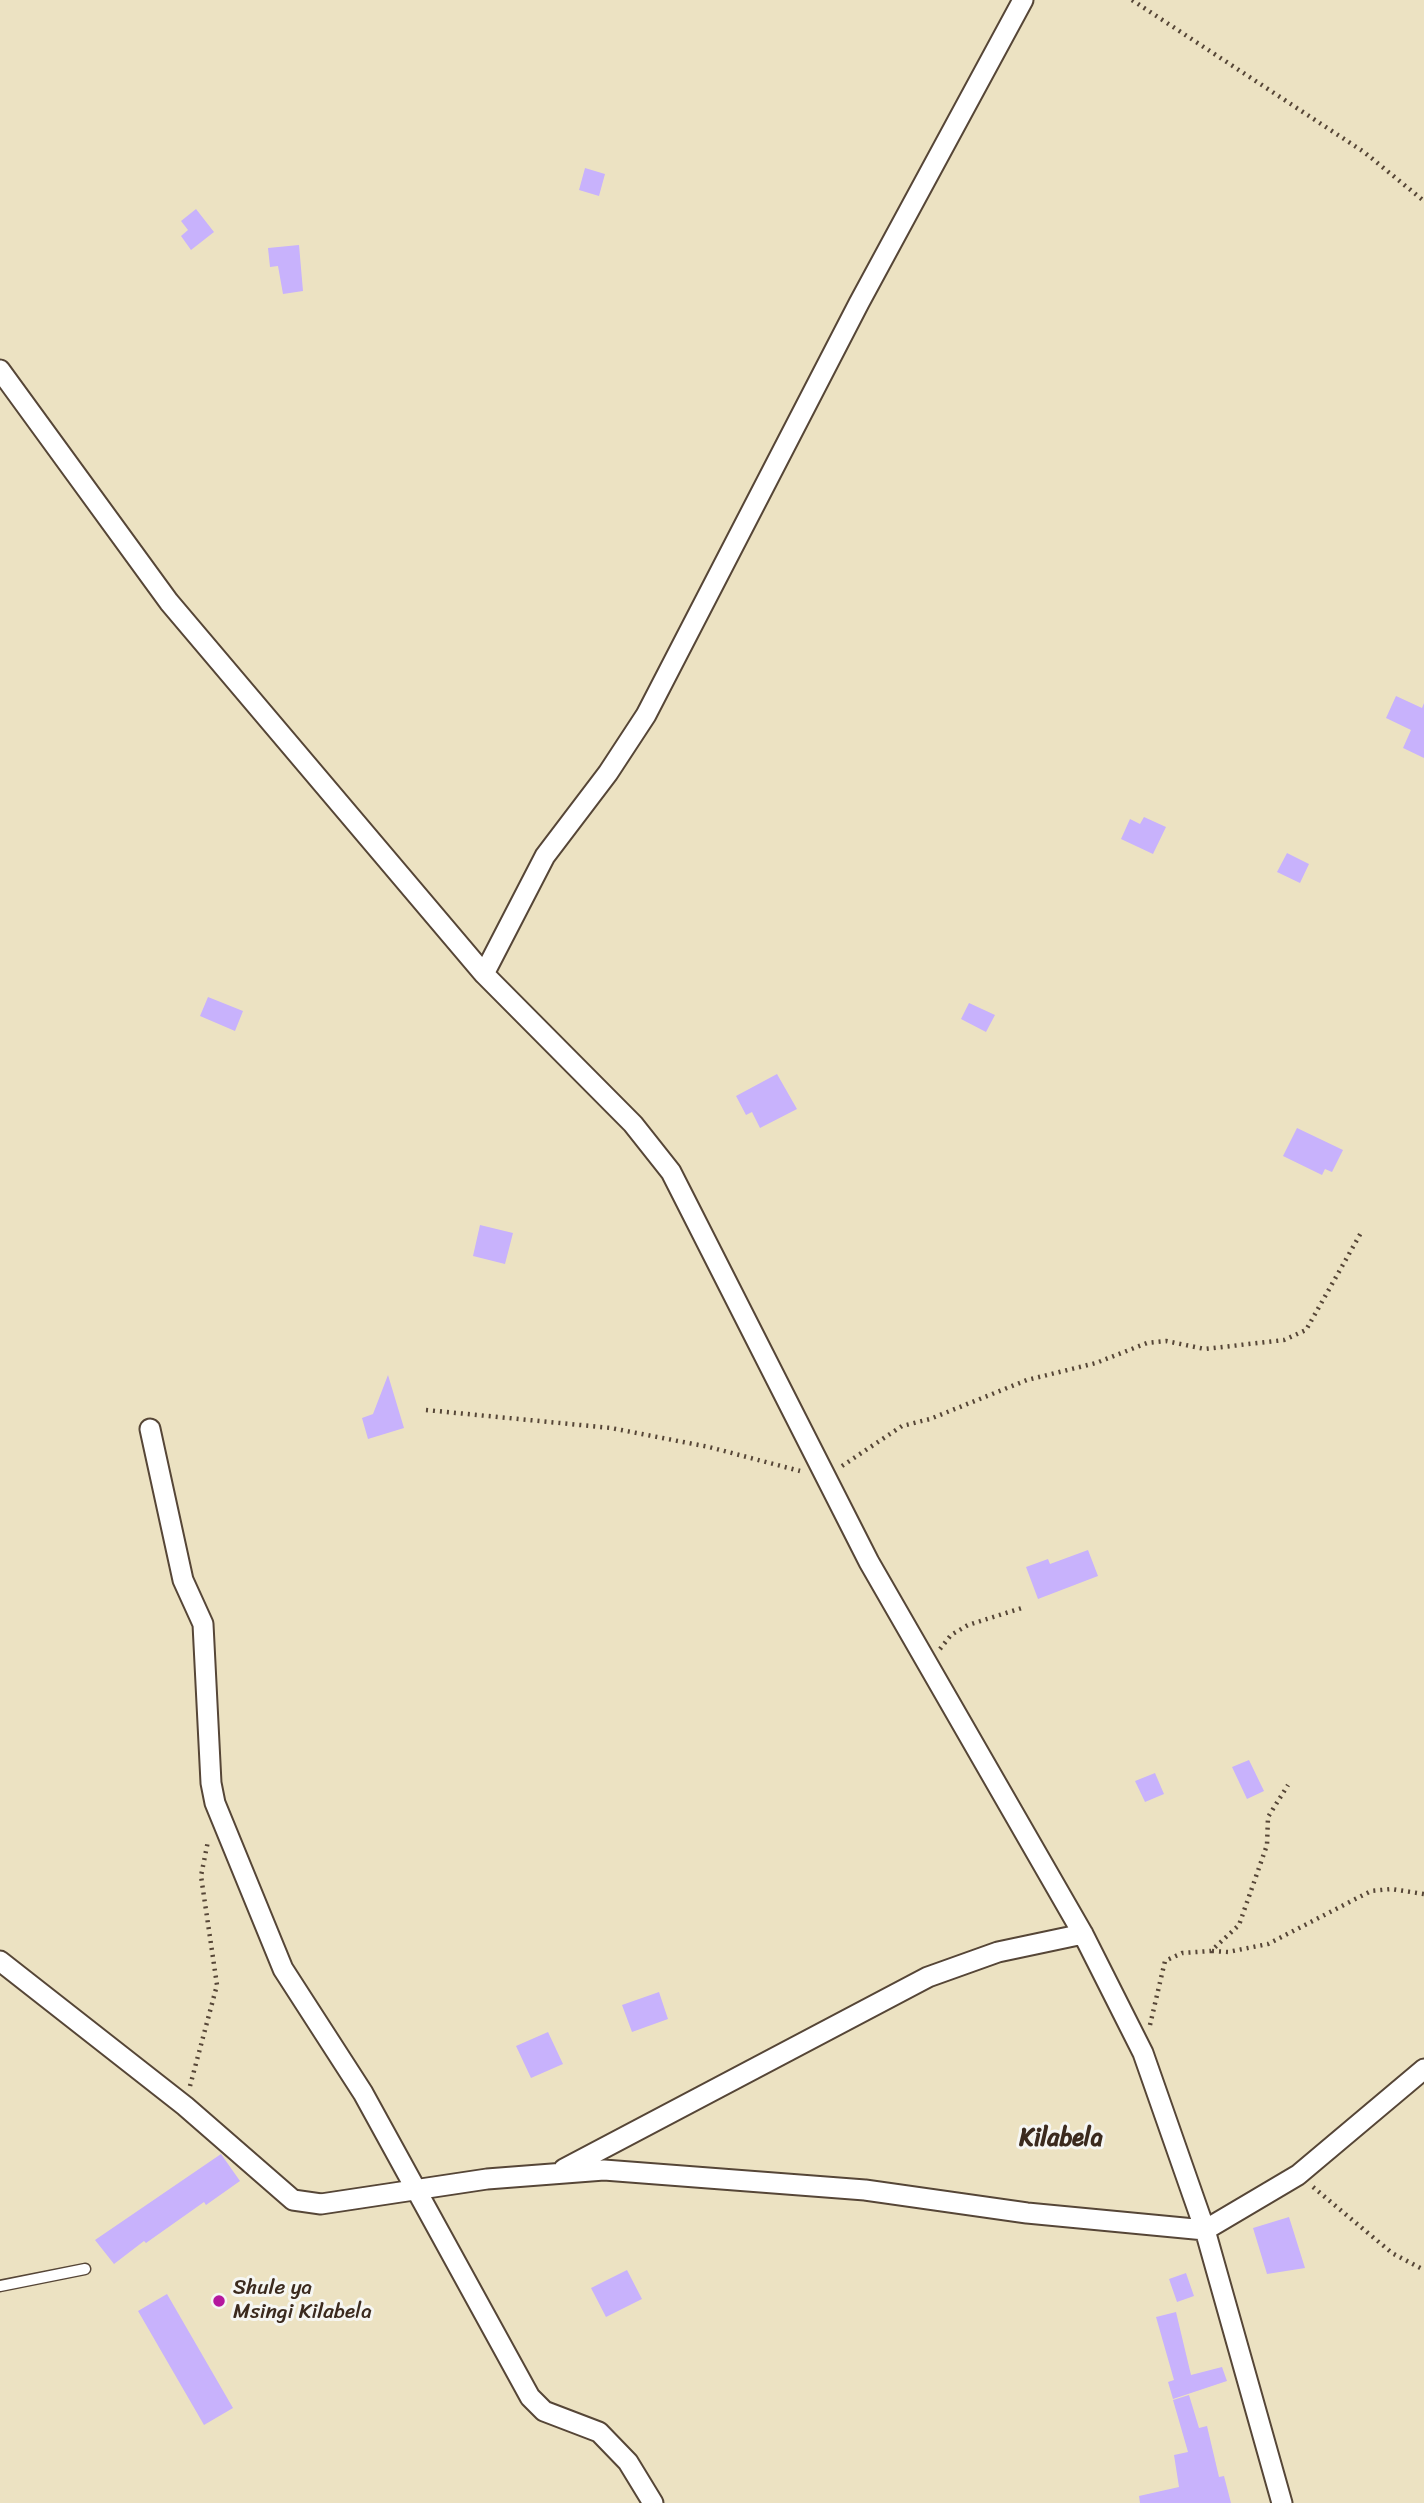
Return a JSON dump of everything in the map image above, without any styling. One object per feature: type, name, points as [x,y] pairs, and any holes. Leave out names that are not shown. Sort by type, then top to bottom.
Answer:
[{"type":"street","points":[[484,974],[545,856],[608,773],[646,715],[859,303],[1023,0]]},
{"type":"street","points":[[0,370],[169,602],[484,974],[633,1124],[671,1172],[869,1562],[1083,1934],[1143,2053],[1205,2230],[1282,2503]]},
{"type":"street","points":[[150,1429],[183,1580],[203,1624],[211,1783],[215,1803],[284,1969],[363,2093],[418,2188],[530,2397],[544,2412],[599,2432],[628,2462],[653,2503]]},
{"type":"street","points":[[555,2174],[928,1977],[998,1952],[1083,1934]]},
{"type":"street","points":[[0,1961],[185,2106],[293,2200],[321,2204],[418,2188],[604,2170],[666,2172],[865,2190],[1027,2214],[1205,2230],[1298,2175],[1424,2069]]},
{"type":"lane","points":[[0,2286],[85,2269]]},
{"type":"path","points":[[1132,0],[1364,152],[1424,201]]},
{"type":"path","points":[[426,1410],[611,1428],[709,1447],[826,1478],[902,1426],[930,1419],[1027,1380],[1096,1363],[1147,1343],[1166,1341],[1205,1349],[1284,1340],[1306,1330],[1362,1231]]},
{"type":"path","points":[[929,1664],[951,1635],[968,1625],[1025,1607]]},
{"type":"path","points":[[1211,1951],[1239,1925],[1267,1845],[1268,1817],[1288,1785]]},
{"type":"path","points":[[185,2106],[217,1985],[201,1876],[215,1803]]},
{"type":"path","points":[[1143,2053],[1165,1961],[1182,1953],[1228,1952],[1268,1944],[1371,1891],[1391,1889],[1424,1894]]},
{"type":"path","points":[[1298,2175],[1392,2253],[1424,2270]]},
{"type":"building","points":[[585,168],[605,174],[599,196],[579,190]]},
{"type":"building","points":[[196,209],[214,232],[191,250],[181,236],[188,230],[181,221]]},
{"type":"building","points":[[299,245],[303,291],[283,294],[278,266],[270,267],[268,248]]},
{"type":"building","points":[[1396,696],[1422,708],[1424,703],[1424,758],[1403,748],[1411,730],[1386,718]]},
{"type":"building","points":[[1144,817],[1166,827],[1153,854],[1121,839],[1130,819],[1140,824]]},
{"type":"building","points":[[1287,853],[1309,864],[1300,883],[1277,872]]},
{"type":"building","points":[[208,997],[243,1011],[235,1031],[200,1016]]},
{"type":"building","points":[[969,1003],[995,1015],[986,1032],[961,1019]]},
{"type":"building","points":[[777,1074],[797,1109],[760,1128],[752,1112],[746,1115],[736,1096]]},
{"type":"building","points":[[1297,1128],[1343,1150],[1332,1172],[1325,1169],[1322,1175],[1283,1156]]},
{"type":"building","points":[[480,1225],[513,1233],[505,1264],[473,1256]]},
{"type":"building","points":[[388,1375],[404,1428],[368,1439],[362,1418],[373,1414]]},
{"type":"building","points":[[1088,1550],[1098,1576],[1038,1599],[1026,1567],[1048,1559],[1050,1564]]},
{"type":"building","points":[[1249,1760],[1264,1791],[1247,1799],[1232,1767]]},
{"type":"building","points":[[1155,1773],[1164,1794],[1145,1802],[1135,1781]]},
{"type":"building","points":[[659,1992],[668,2019],[632,2032],[622,2005]]},
{"type":"building","points":[[548,2032],[563,2064],[531,2078],[516,2046]]},
{"type":"building","points":[[221,2154],[240,2181],[206,2205],[204,2202],[146,2243],[144,2241],[114,2264],[95,2240]]},
{"type":"building","points":[[1289,2217],[1305,2268],[1267,2274],[1253,2228]]},
{"type":"building","points":[[627,2270],[642,2299],[606,2317],[591,2288]]},
{"type":"building","points":[[1186,2273],[1194,2296],[1177,2302],[1169,2279]]},
{"type":"building","points":[[167,2294],[233,2408],[204,2425],[138,2311]]},
{"type":"building","points":[[1176,2312],[1191,2375],[1222,2367],[1227,2381],[1173,2399],[1168,2382],[1174,2380],[1156,2317]]},
{"type":"building","points":[[1189,2395],[1199,2428],[1207,2426],[1219,2477],[1224,2476],[1231,2503],[1140,2503],[1139,2496],[1179,2487],[1174,2455],[1188,2452],[1173,2400]]},
{"type":"place","name":"Shule ya Msingi Kilabela","points":[[219,2301]]},
{"type":"district","name":"Kilabela","points":[[1061,2139]]}]
